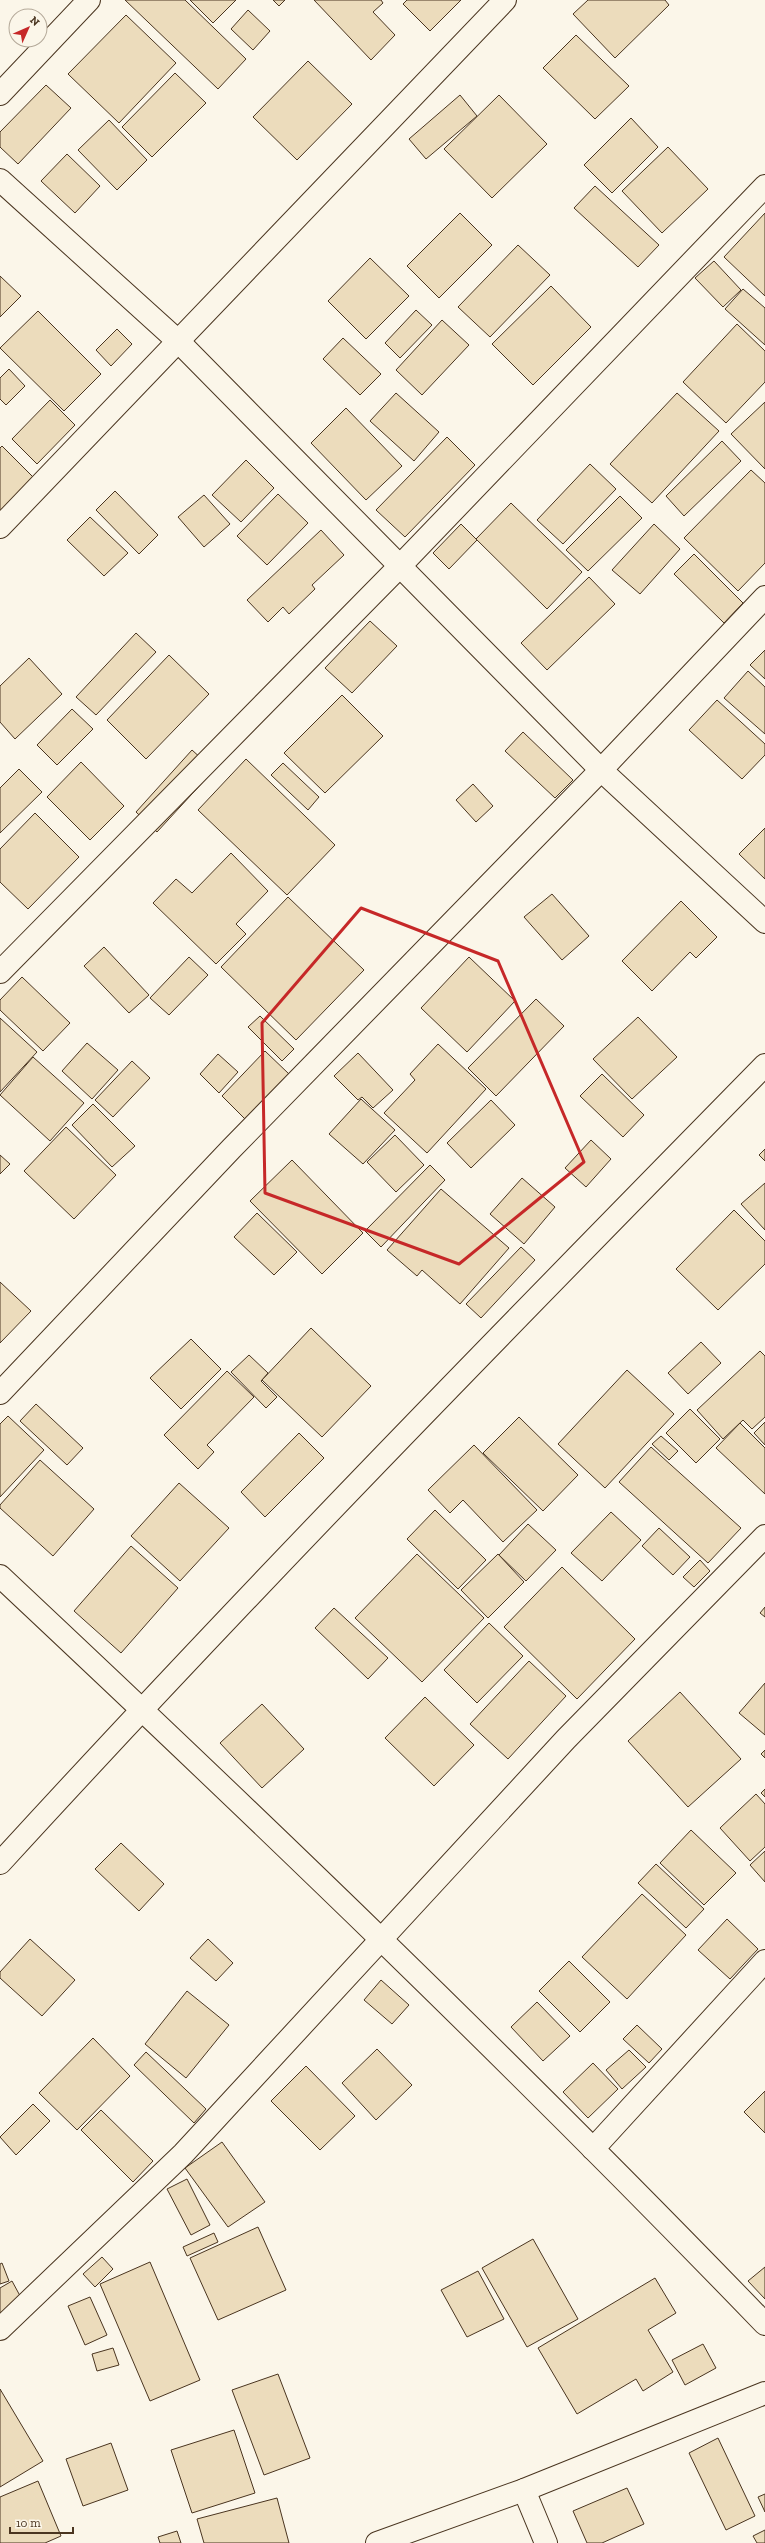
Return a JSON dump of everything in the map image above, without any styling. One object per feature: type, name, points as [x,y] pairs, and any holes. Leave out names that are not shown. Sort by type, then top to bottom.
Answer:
[{"type":"street","points":[[0,94],[89,0]]},
{"type":"street","points":[[0,528],[505,0]]},
{"type":"street","points":[[0,180],[179,342],[399,567],[601,770],[765,922]]},
{"type":"street","points":[[0,972],[399,567],[765,186]]},
{"type":"street","points":[[0,1393],[236,1143],[601,770],[765,597]]},
{"type":"street","points":[[0,1863],[140,1710],[497,1338],[765,1065]]},
{"type":"street","points":[[0,2330],[183,2154],[566,1739],[765,1536]]},
{"type":"street","points":[[0,1576],[381,1940],[593,2149],[765,2324]]},
{"type":"street","points":[[593,2149],[765,1961]]},
{"type":"street","points":[[377,2543],[524,2490],[765,2393]]},
{"type":"street","points":[[524,2490],[546,2543]]},
{"type":"highlighted area","points":[[361,908],[498,961],[584,1162],[459,1264],[265,1193],[262,1023]]},
{"type":"building","points":[[125,0],[185,0],[246,59],[218,89]]},
{"type":"building","points":[[190,0],[236,0],[213,23]]},
{"type":"building","points":[[273,0],[285,0],[279,6]]},
{"type":"building","points":[[314,0],[381,0],[383,3],[373,12],[395,35],[371,60]]},
{"type":"building","points":[[407,0],[461,0],[430,31],[403,4]]},
{"type":"building","points":[[588,0],[665,0],[669,5],[615,58],[573,14]]},
{"type":"building","points":[[248,10],[270,31],[253,50],[231,29]]},
{"type":"building","points":[[126,15],[176,63],[119,123],[68,74]]},
{"type":"building","points":[[576,35],[629,86],[595,119],[543,68]]},
{"type":"building","points":[[308,61],[352,104],[297,160],[253,117]]},
{"type":"building","points":[[175,73],[206,103],[152,157],[122,127]]},
{"type":"building","points":[[46,85],[71,108],[18,164],[0,147],[0,132]]},
{"type":"building","points":[[460,95],[477,116],[426,159],[409,139]]},
{"type":"building","points":[[499,95],[547,144],[492,198],[444,149]]},
{"type":"building","points":[[631,118],[658,147],[612,193],[584,165]]},
{"type":"building","points":[[109,120],[147,160],[117,190],[78,150]]},
{"type":"building","points":[[668,147],[708,189],[662,233],[622,191]]},
{"type":"building","points":[[67,154],[100,186],[75,213],[41,181]]},
{"type":"building","points":[[595,186],[659,245],[638,267],[574,208]]},
{"type":"building","points":[[460,213],[492,245],[439,298],[407,266]]},
{"type":"building","points":[[765,213],[765,296],[724,257]]},
{"type":"building","points":[[518,245],[550,275],[490,337],[458,307]]},
{"type":"building","points":[[370,258],[409,296],[366,339],[328,301]]},
{"type":"building","points":[[714,261],[741,290],[723,307],[695,278]]},
{"type":"building","points":[[0,276],[21,296],[0,317]]},
{"type":"building","points":[[551,286],[591,327],[533,385],[492,344]]},
{"type":"building","points":[[743,289],[765,308],[765,345],[725,309]]},
{"type":"building","points":[[416,310],[432,325],[400,358],[385,343]]},
{"type":"building","points":[[38,311],[101,374],[64,411],[0,348]]},
{"type":"building","points":[[442,320],[469,345],[422,395],[396,370]]},
{"type":"building","points":[[737,324],[765,351],[765,382],[726,423],[683,382]]},
{"type":"building","points":[[117,329],[132,344],[111,366],[96,350]]},
{"type":"building","points":[[343,338],[381,374],[360,395],[323,359]]},
{"type":"building","points":[[9,369],[25,386],[6,405],[0,399],[0,378]]},
{"type":"building","points":[[396,393],[439,432],[414,461],[370,421]]},
{"type":"building","points":[[677,393],[719,431],[652,503],[610,464]]},
{"type":"building","points":[[50,400],[75,425],[37,464],[12,439]]},
{"type":"building","points":[[765,402],[765,469],[731,434]]},
{"type":"building","points":[[346,408],[402,466],[366,500],[311,443]]},
{"type":"building","points":[[447,437],[475,465],[405,537],[376,510]]},
{"type":"building","points":[[722,441],[741,461],[684,516],[666,496]]},
{"type":"building","points":[[2,446],[35,479],[0,514],[0,448]]},
{"type":"building","points":[[246,460],[274,488],[241,522],[212,495]]},
{"type":"building","points":[[590,464],[616,489],[563,544],[537,520]]},
{"type":"building","points":[[751,470],[765,483],[765,563],[738,591],[684,538]]},
{"type":"building","points":[[115,491],[158,535],[139,554],[96,510]]},
{"type":"building","points":[[278,494],[308,523],[267,565],[237,536]]},
{"type":"building","points":[[204,495],[230,524],[204,547],[178,517]]},
{"type":"building","points":[[620,496],[642,518],[588,571],[566,550]]},
{"type":"building","points":[[511,503],[582,572],[547,609],[476,539]]},
{"type":"building","points":[[90,517],[128,553],[104,576],[67,540]]},
{"type":"building","points":[[461,524],[477,540],[449,569],[433,553]]},
{"type":"building","points":[[654,524],[680,549],[640,594],[612,570]]},
{"type":"building","points":[[321,530],[344,555],[312,585],[315,589],[289,614],[283,607],[268,622],[247,600]]},
{"type":"building","points":[[694,554],[743,603],[724,623],[674,574]]},
{"type":"building","points":[[589,577],[615,604],[547,670],[521,643]]},
{"type":"building","points":[[370,621],[397,646],[352,693],[325,668]]},
{"type":"building","points":[[136,633],[156,652],[96,715],[76,697]]},
{"type":"building","points":[[765,650],[765,679],[750,665]]},
{"type":"building","points":[[169,655],[209,694],[146,759],[107,720]]},
{"type":"building","points":[[29,658],[62,694],[15,739],[0,722],[0,686]]},
{"type":"building","points":[[748,671],[765,687],[765,734],[724,698]]},
{"type":"building","points":[[342,695],[383,736],[325,793],[284,753]]},
{"type":"building","points":[[717,700],[765,744],[765,755],[742,779],[689,730]]},
{"type":"building","points":[[72,709],[93,729],[57,765],[37,745]]},
{"type":"building","points":[[523,732],[573,780],[555,798],[505,751]]},
{"type":"building","points":[[192,750],[214,770],[157,832],[136,812]]},
{"type":"building","points":[[246,759],[335,845],[287,895],[198,810]]},
{"type":"building","points":[[81,762],[124,806],[90,840],[47,797]]},
{"type":"building","points":[[283,763],[319,797],[308,810],[271,775]]},
{"type":"building","points":[[19,769],[42,792],[0,833],[0,788]]},
{"type":"building","points":[[473,784],[493,806],[476,822],[456,800]]},
{"type":"building","points":[[35,813],[79,857],[28,909],[0,882],[0,849]]},
{"type":"building","points":[[765,828],[765,879],[739,854]]},
{"type":"building","points":[[231,853],[268,891],[236,924],[246,934],[216,964],[153,903],[176,879],[192,893]]},
{"type":"building","points":[[552,894],[589,936],[562,960],[524,917]]},
{"type":"building","points":[[288,897],[364,970],[296,1040],[221,967]]},
{"type":"building","points":[[681,901],[717,937],[696,958],[690,952],[652,991],[622,961]]},
{"type":"building","points":[[104,947],[149,995],[129,1013],[84,966]]},
{"type":"building","points":[[189,957],[208,975],[169,1015],[150,998]]},
{"type":"building","points":[[469,957],[515,1001],[467,1052],[421,1008]]},
{"type":"building","points":[[22,977],[70,1023],[43,1051],[0,1010],[0,1000]]},
{"type":"building","points":[[536,999],[564,1026],[496,1096],[468,1068]]},
{"type":"building","points":[[260,1016],[294,1049],[282,1061],[248,1027]]},
{"type":"building","points":[[638,1017],[677,1057],[632,1099],[593,1059]]},
{"type":"building","points":[[0,1018],[37,1052],[0,1092]]},
{"type":"building","points":[[87,1043],[118,1070],[92,1099],[62,1071]]},
{"type":"building","points":[[438,1044],[486,1089],[427,1153],[384,1113],[415,1080],[410,1074]]},
{"type":"building","points":[[265,1051],[289,1074],[246,1120],[222,1096]]},
{"type":"building","points":[[358,1053],[393,1090],[373,1108],[362,1097],[358,1100],[334,1076]]},
{"type":"building","points":[[218,1054],[238,1072],[219,1093],[200,1074]]},
{"type":"building","points":[[33,1057],[84,1103],[50,1141],[0,1095]]},
{"type":"building","points":[[132,1061],[150,1078],[113,1117],[95,1100]]},
{"type":"building","points":[[602,1074],[644,1115],[623,1137],[580,1096]]},
{"type":"building","points":[[361,1099],[395,1130],[363,1164],[329,1134]]},
{"type":"building","points":[[491,1100],[515,1125],[471,1168],[447,1143]]},
{"type":"building","points":[[93,1104],[135,1146],[112,1167],[72,1125]]},
{"type":"building","points":[[66,1127],[116,1175],[74,1219],[24,1171]]},
{"type":"building","points":[[395,1135],[424,1165],[396,1192],[367,1162]]},
{"type":"building","points":[[591,1140],[611,1159],[586,1187],[565,1168]]},
{"type":"building","points":[[765,1149],[765,1161],[759,1155]]},
{"type":"building","points":[[0,1155],[10,1164],[0,1174]]},
{"type":"building","points":[[292,1160],[363,1233],[322,1274],[250,1201]]},
{"type":"building","points":[[430,1165],[445,1180],[381,1247],[365,1231]]},
{"type":"building","points":[[522,1178],[555,1207],[524,1244],[490,1214]]},
{"type":"building","points":[[765,1183],[765,1230],[741,1204]]},
{"type":"building","points":[[441,1189],[509,1248],[460,1304],[422,1270],[417,1276],[387,1250]]},
{"type":"building","points":[[734,1210],[765,1241],[765,1264],[718,1310],[676,1269]]},
{"type":"building","points":[[257,1213],[297,1252],[274,1275],[234,1237]]},
{"type":"building","points":[[521,1247],[535,1260],[481,1318],[466,1304]]},
{"type":"building","points":[[0,1282],[31,1311],[0,1343]]},
{"type":"building","points":[[311,1328],[371,1386],[322,1437],[262,1380]]},
{"type":"building","points":[[191,1339],[221,1369],[181,1409],[150,1378]]},
{"type":"building","points":[[701,1342],[721,1363],[688,1394],[668,1373]]},
{"type":"building","points":[[760,1351],[765,1356],[765,1417],[752,1429],[743,1420],[723,1439],[697,1410]]},
{"type":"building","points":[[249,1355],[268,1373],[261,1381],[277,1397],[266,1408],[231,1372]]},
{"type":"building","points":[[627,1370],[674,1414],[605,1488],[558,1444]]},
{"type":"building","points":[[227,1371],[254,1397],[207,1445],[214,1452],[198,1469],[164,1435]]},
{"type":"building","points":[[36,1404],[83,1448],[67,1465],[20,1421]]},
{"type":"building","points":[[690,1409],[720,1439],[696,1463],[666,1433]]},
{"type":"building","points":[[8,1416],[44,1450],[0,1497],[0,1424]]},
{"type":"building","points":[[519,1417],[578,1475],[543,1511],[483,1453]]},
{"type":"building","points":[[765,1422],[765,1445],[754,1433]]},
{"type":"building","points":[[740,1423],[765,1448],[765,1494],[716,1448]]},
{"type":"building","points":[[299,1433],[324,1458],[265,1517],[241,1492]]},
{"type":"building","points":[[661,1436],[678,1451],[669,1460],[652,1444]]},
{"type":"building","points":[[474,1445],[537,1510],[503,1542],[463,1500],[450,1513],[428,1490]]},
{"type":"building","points":[[651,1447],[741,1528],[708,1563],[619,1482]]},
{"type":"building","points":[[40,1460],[94,1509],[53,1556],[0,1508],[0,1505]]},
{"type":"building","points":[[179,1483],[229,1528],[180,1581],[131,1536]]},
{"type":"building","points":[[435,1510],[486,1560],[458,1589],[407,1539]]},
{"type":"building","points":[[611,1512],[641,1540],[602,1581],[571,1553]]},
{"type":"building","points":[[528,1524],[556,1550],[526,1581],[499,1555]]},
{"type":"building","points":[[659,1528],[690,1557],[673,1575],[642,1546]]},
{"type":"building","points":[[131,1546],[178,1588],[121,1653],[74,1611]]},
{"type":"building","points":[[417,1554],[484,1618],[422,1682],[355,1618]]},
{"type":"building","points":[[498,1554],[524,1582],[488,1618],[461,1590]]},
{"type":"building","points":[[700,1560],[710,1571],[694,1587],[683,1577]]},
{"type":"building","points":[[562,1567],[635,1639],[577,1699],[504,1627]]},
{"type":"building","points":[[765,1607],[765,1617],[760,1613]]},
{"type":"building","points":[[334,1608],[388,1658],[368,1679],[315,1628]]},
{"type":"building","points":[[489,1623],[523,1656],[477,1703],[444,1670]]},
{"type":"building","points":[[529,1661],[566,1696],[508,1759],[470,1724]]},
{"type":"building","points":[[765,1683],[765,1735],[739,1713]]},
{"type":"building","points":[[680,1692],[741,1759],[688,1807],[628,1741]]},
{"type":"building","points":[[425,1697],[474,1745],[434,1786],[385,1738]]},
{"type":"building","points":[[262,1704],[304,1749],[262,1788],[220,1743]]},
{"type":"building","points":[[765,1750],[765,1758],[761,1754]]},
{"type":"building","points":[[765,1789],[765,1797],[761,1793]]},
{"type":"building","points":[[756,1794],[765,1804],[765,1847],[750,1861],[720,1828]]},
{"type":"building","points":[[691,1830],[736,1873],[704,1905],[660,1863]]},
{"type":"building","points":[[121,1843],[164,1884],[139,1911],[95,1869]]},
{"type":"building","points":[[765,1851],[765,1882],[750,1865]]},
{"type":"building","points":[[656,1864],[704,1909],[686,1928],[638,1883]]},
{"type":"building","points":[[642,1894],[686,1935],[627,1999],[582,1957]]},
{"type":"building","points":[[727,1919],[758,1949],[730,1979],[698,1950]]},
{"type":"building","points":[[30,1939],[75,1980],[42,2016],[0,1978],[0,1972]]},
{"type":"building","points":[[208,1939],[233,1963],[216,1981],[190,1958]]},
{"type":"building","points":[[569,1961],[610,2002],[580,2032],[539,1991]]},
{"type":"building","points":[[381,1980],[409,2005],[392,2024],[364,2000]]},
{"type":"building","points":[[187,1991],[229,2025],[186,2078],[145,2044]]},
{"type":"building","points":[[537,2002],[570,2036],[543,2061],[511,2027]]},
{"type":"building","points":[[637,2025],[662,2049],[649,2063],[623,2039]]},
{"type":"building","points":[[93,2038],[130,2076],[77,2130],[39,2093]]},
{"type":"building","points":[[377,2049],[412,2085],[376,2120],[342,2083]]},
{"type":"building","points":[[629,2050],[646,2067],[622,2089],[606,2070]]},
{"type":"building","points":[[146,2052],[206,2109],[194,2123],[134,2065]]},
{"type":"building","points":[[593,2063],[618,2089],[588,2118],[563,2092]]},
{"type":"building","points":[[306,2066],[355,2116],[320,2150],[271,2101]]},
{"type":"building","points":[[765,2091],[765,2133],[744,2112]]},
{"type":"building","points":[[33,2104],[50,2121],[16,2155],[0,2137]]},
{"type":"building","points":[[101,2110],[153,2161],[133,2182],[81,2130]]},
{"type":"building","points":[[222,2142],[265,2202],[228,2227],[185,2168]]},
{"type":"building","points":[[187,2179],[210,2225],[191,2235],[167,2189]]},
{"type":"building","points":[[258,2227],[286,2290],[218,2320],[190,2258]]},
{"type":"building","points":[[214,2233],[218,2242],[187,2256],[183,2247]]},
{"type":"building","points":[[533,2239],[578,2319],[527,2347],[482,2268]]},
{"type":"building","points":[[102,2257],[113,2269],[95,2287],[83,2274]]},
{"type":"building","points":[[150,2262],[200,2380],[150,2401],[100,2284]]},
{"type":"building","points":[[2,2263],[9,2281],[0,2284],[0,2264]]},
{"type":"building","points":[[765,2267],[765,2299],[748,2281]]},
{"type":"building","points":[[478,2271],[504,2319],[467,2337],[441,2290]]},
{"type":"building","points":[[655,2278],[676,2313],[648,2330],[673,2372],[643,2391],[636,2379],[577,2414],[538,2348]]},
{"type":"building","points":[[12,2281],[25,2305],[0,2319],[0,2288]]},
{"type":"building","points":[[90,2297],[107,2335],[85,2345],[68,2306]]},
{"type":"building","points":[[703,2344],[716,2368],[685,2385],[672,2360]]},
{"type":"building","points":[[113,2348],[119,2365],[97,2371],[92,2354]]},
{"type":"building","points":[[278,2374],[310,2458],[264,2475],[232,2390]]},
{"type":"building","points":[[0,2389],[43,2461],[0,2487]]},
{"type":"building","points":[[234,2430],[255,2493],[192,2513],[171,2450]]},
{"type":"building","points":[[718,2438],[755,2516],[726,2530],[689,2453]]},
{"type":"building","points":[[111,2443],[128,2490],[83,2506],[66,2459]]},
{"type":"building","points":[[38,2481],[61,2536],[45,2543],[0,2543],[0,2497]]},
{"type":"building","points":[[627,2488],[644,2524],[602,2543],[587,2543],[573,2511]]},
{"type":"building","points":[[765,2494],[765,2512],[758,2497]]},
{"type":"building","points":[[277,2498],[289,2543],[204,2543],[197,2519]]},
{"type":"building","points":[[765,2530],[765,2543],[757,2543],[753,2536]]},
{"type":"building","points":[[177,2531],[181,2543],[160,2543],[158,2537]]}]
